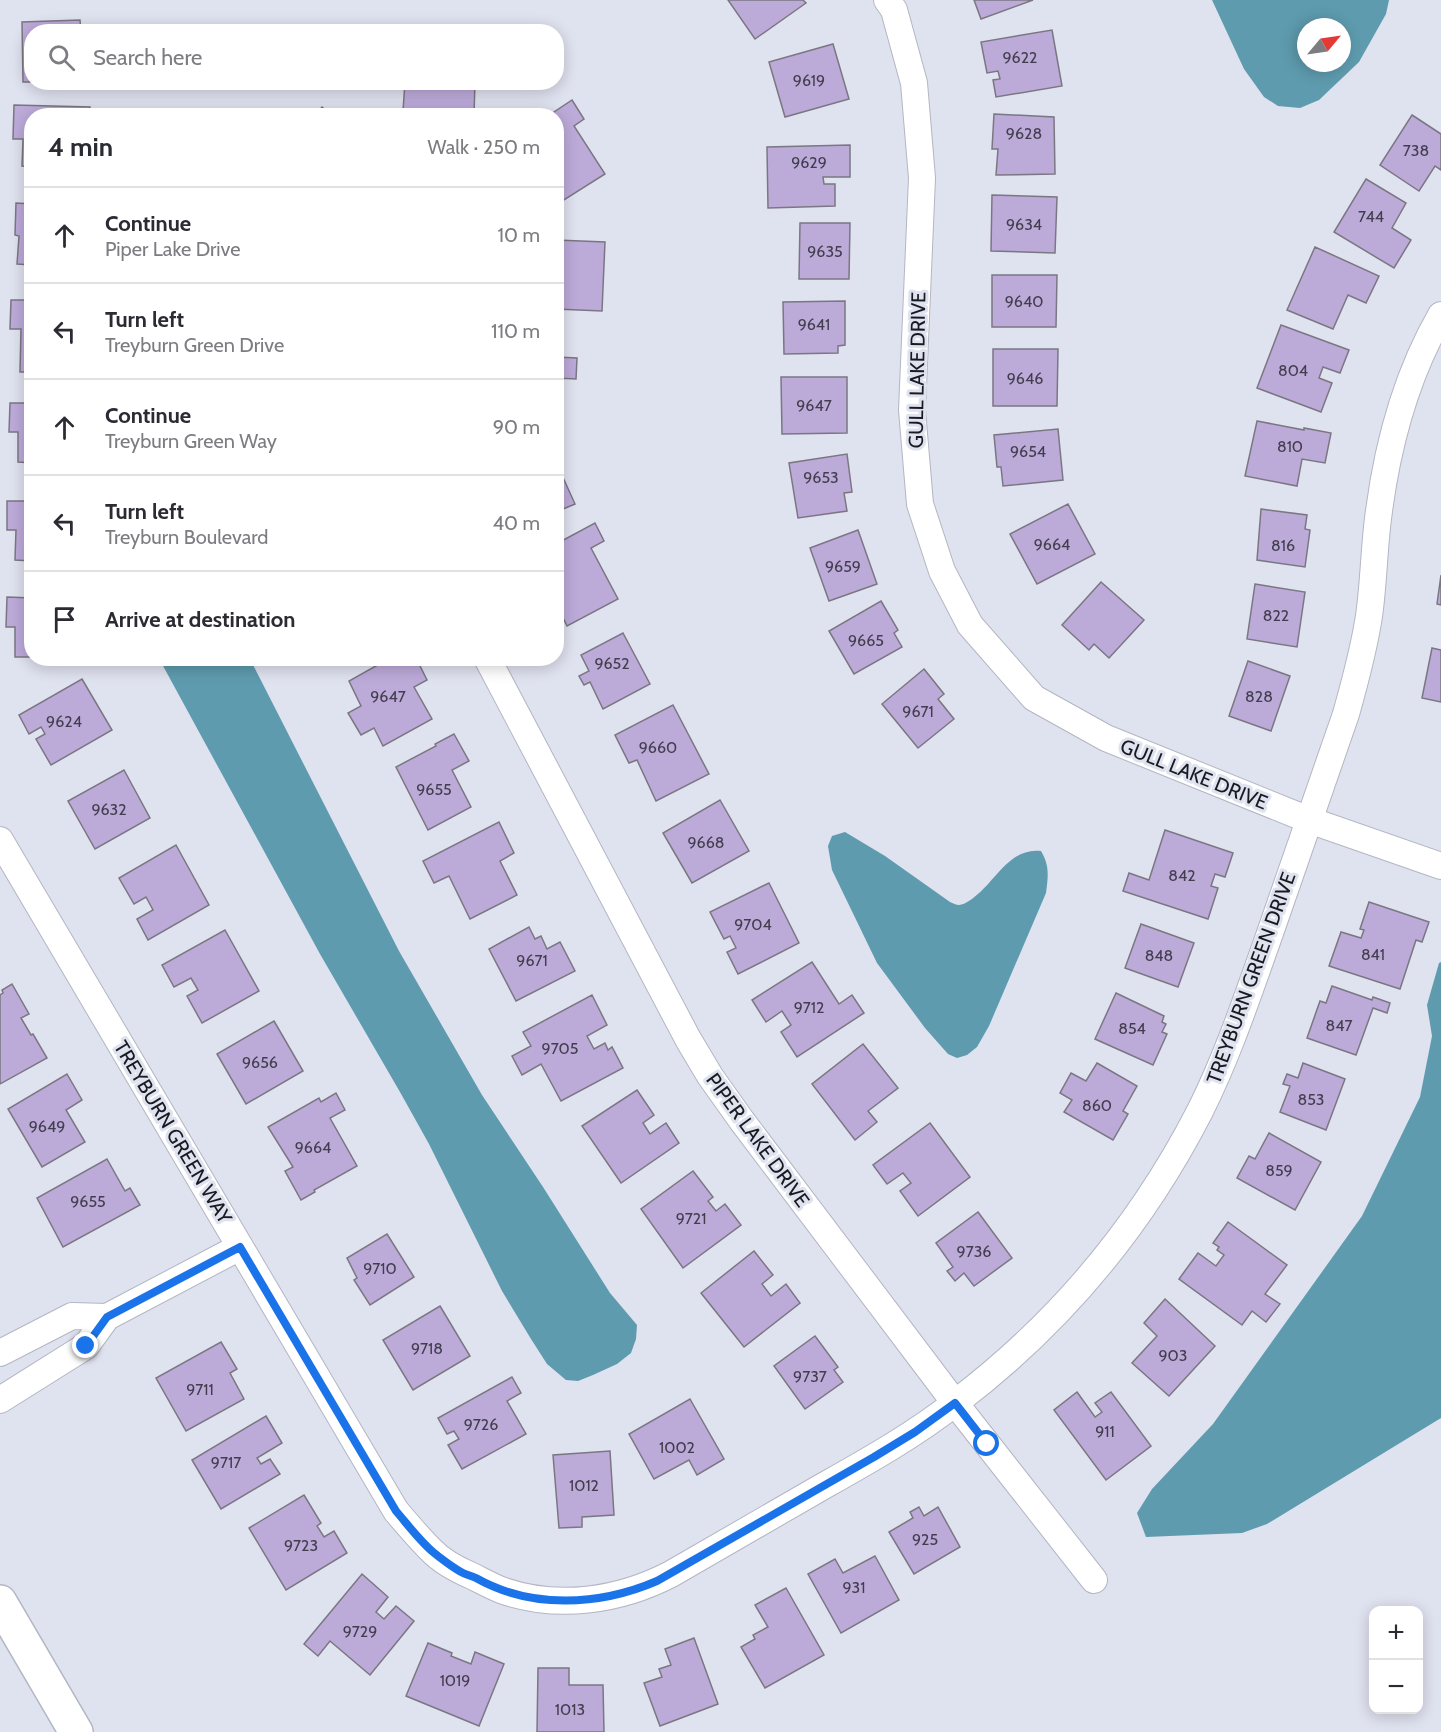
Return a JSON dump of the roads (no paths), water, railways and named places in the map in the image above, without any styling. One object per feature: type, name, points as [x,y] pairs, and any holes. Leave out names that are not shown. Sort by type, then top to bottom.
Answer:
[{"type":"street","name":"GULL LAKE DRIVE","points":[[886,0],[894,10],[914,83],[922,178],[912,410],[920,504],[942,571],[970,626],[1034,698],[1106,738],[1309,820],[1441,866]]},
{"type":"street","name":"TREYBURN GREEN DRIVE","points":[[484,1583],[523,1596],[555,1600],[598,1599],[640,1588],[671,1574],[874,1457],[915,1432],[955,1403],[1016,1353],[1071,1298],[1132,1223],[1168,1168],[1200,1111],[1232,1041],[1346,714],[1369,616],[1378,513],[1384,475],[1413,374],[1441,315]]},
{"type":"street","name":"PIPER LAKE DRIVE","points":[[491,666],[688,1039],[710,1076],[955,1403],[1094,1580]]},
{"type":"street","name":"TREYBURN GREEN WAY","points":[[0,840],[396,1511],[412,1531],[435,1553],[460,1572],[484,1583]]},
{"type":"street","points":[[0,1400],[86,1346],[107,1317],[240,1247]]},
{"type":"street","points":[[0,1353],[72,1316],[107,1317]]},
{"type":"street","points":[[0,1602],[76,1732]]},
{"type":"water","points":[[1212,0],[1389,0],[1386,14],[1359,62],[1351,70],[1351,18],[1297,18],[1297,72],[1348,72],[1319,100],[1300,108],[1278,106],[1264,97],[1244,69]]},
{"type":"water","points":[[163,666],[254,666],[399,951],[482,1095],[610,1293],[637,1325],[636,1339],[631,1353],[617,1364],[578,1381],[566,1380],[547,1364],[502,1291],[429,1144],[320,954]]},
{"type":"water","points":[[845,832],[885,856],[950,902],[958,905],[968,902],[980,892],[1011,860],[1030,851],[1041,851],[1044,856],[1048,877],[1046,893],[989,1026],[977,1047],[967,1055],[957,1058],[948,1054],[925,1028],[877,963],[832,870],[828,846],[832,836]]},
{"type":"water","points":[[1441,962],[1441,1418],[1267,1524],[1242,1533],[1146,1537],[1137,1513],[1152,1489],[1213,1424],[1362,1216],[1420,1097],[1432,1036],[1427,1005]]}]
